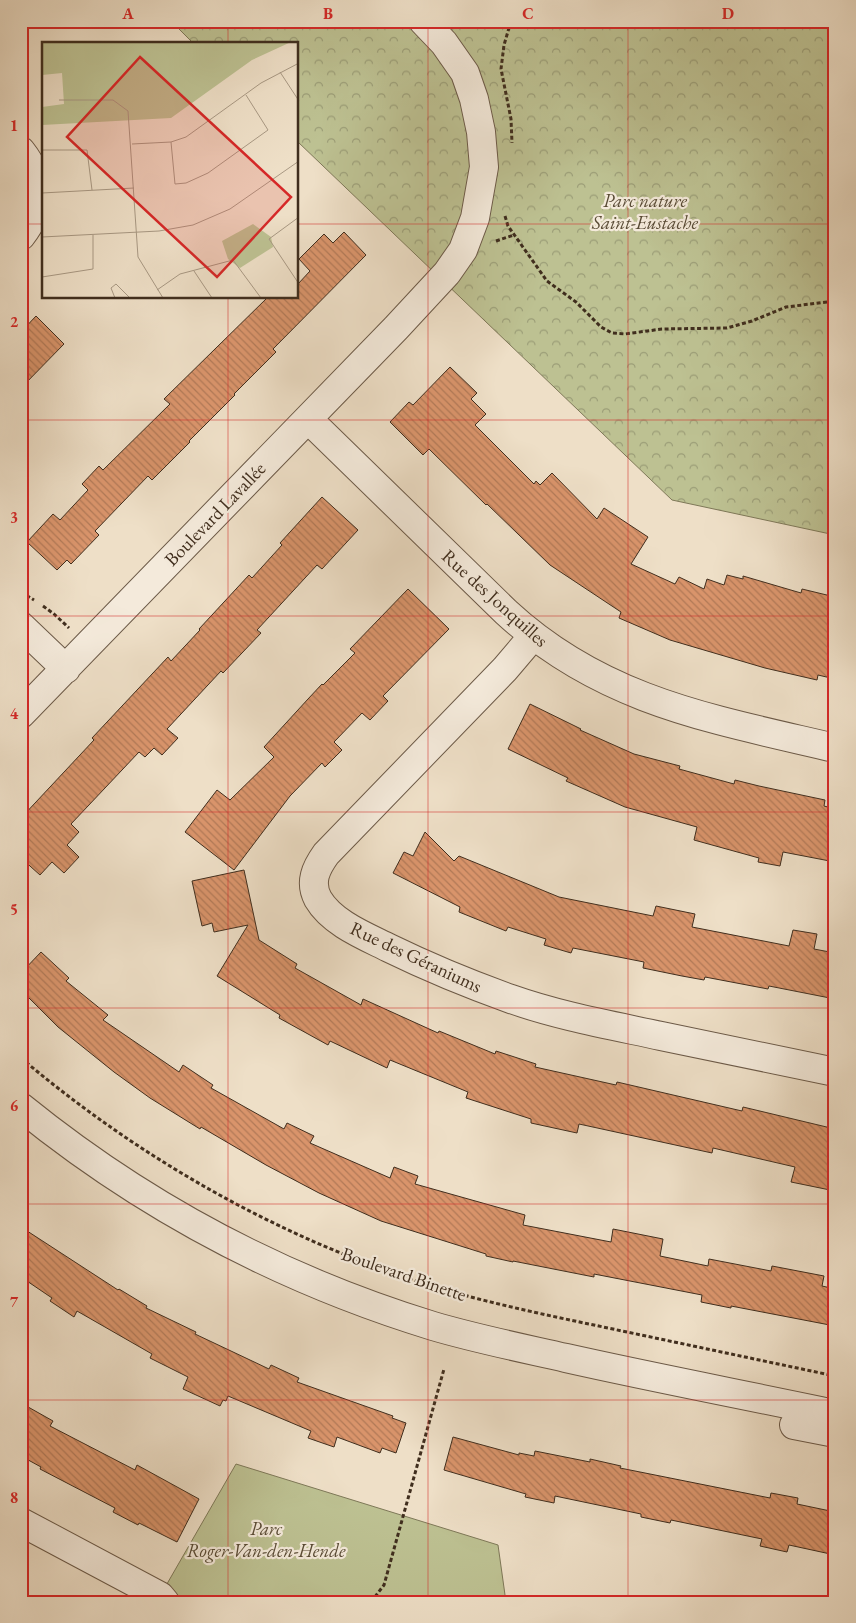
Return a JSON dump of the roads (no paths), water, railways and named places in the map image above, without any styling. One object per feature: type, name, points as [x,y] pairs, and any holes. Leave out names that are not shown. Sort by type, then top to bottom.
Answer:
[{"type":"street","name":"Boulevard Lavallée","points":[[21,714],[410,314],[447,273],[464,250],[475,218],[484,167],[481,132],[474,99],[465,73],[444,44],[423,21]]},
{"type":"street","points":[[21,152],[36,175],[38,191],[36,210],[28,228],[21,236]]},
{"type":"street","name":"Rue des Jonquilles","points":[[308,419],[506,612],[533,636],[579,666],[619,687],[693,714],[835,748]]},
{"type":"street","points":[[21,626],[66,669]]},
{"type":"street","name":"Rue des Géraniums","points":[[533,636],[501,672],[326,854],[316,869],[314,877],[315,890],[322,904],[338,920],[378,943],[438,971],[511,999],[609,1025],[835,1072]]},
{"type":"street","name":"Boulevard Binette","points":[[21,1107],[79,1152],[167,1209],[255,1256],[354,1299],[433,1326],[487,1340],[835,1414]]},
{"type":"street","points":[[21,1131],[94,1184],[176,1236],[236,1268],[279,1288],[359,1321],[406,1337],[477,1357],[622,1390],[835,1433]]},
{"type":"street","points":[[21,1522],[160,1596],[166,1602]]},
{"type":"park label","name":"Parc nature Saint-Eustache","points":[[645,211]]},
{"type":"park label","name":"Parc Roger-Van-den-Hende","points":[[266,1539]]}]
